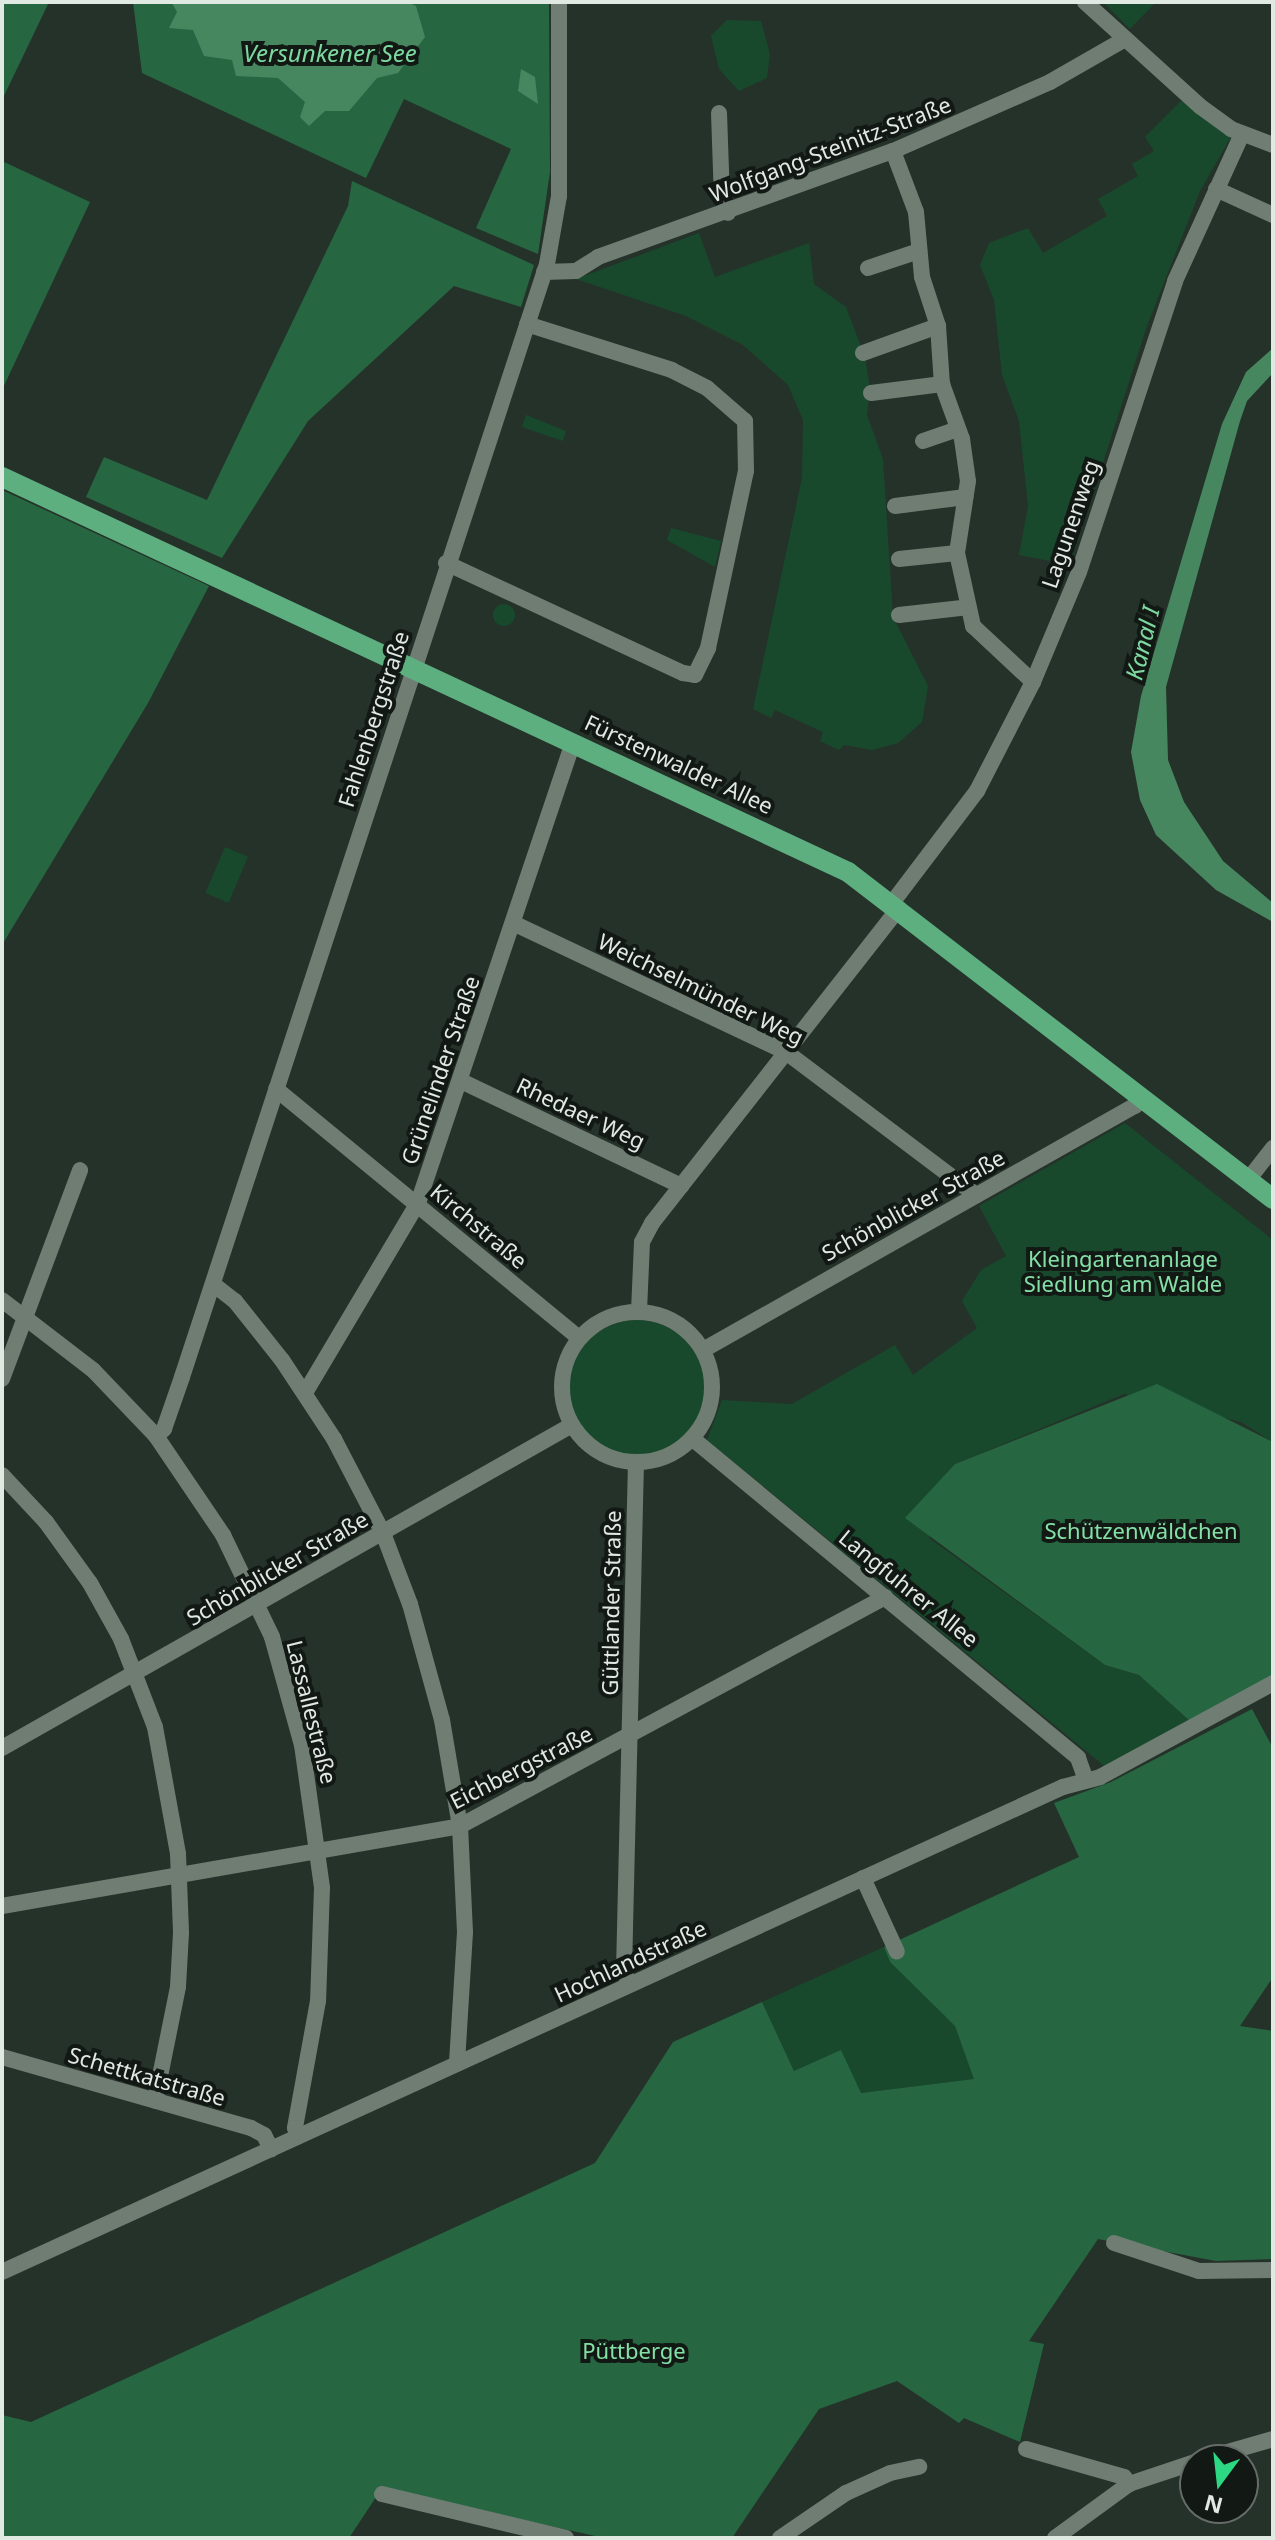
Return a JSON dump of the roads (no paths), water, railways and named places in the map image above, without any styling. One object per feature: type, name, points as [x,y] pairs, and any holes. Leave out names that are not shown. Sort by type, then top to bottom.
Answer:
[{"type":"main road","name":"Fürstenwalder Allee","points":[[2,477],[806,851],[896,906],[1273,1199]]},
{"type":"street","name":"Fahlenbergstraße","points":[[156,1436],[164,1429],[213,1284],[446,563],[544,272],[559,196],[559,2]]},
{"type":"street","points":[[1085,2],[1201,107],[1242,134],[1273,145]]},
{"type":"street","name":"Wolfgang-Steinitz-Straße","points":[[544,272],[576,271],[598,257],[728,213],[893,151],[1050,82],[1125,39]]},
{"type":"street","points":[[719,113],[721,185],[728,213]]},
{"type":"street","name":"Lagunenweg","points":[[639,1311],[642,1242],[681,1186],[896,906],[977,791],[1033,682],[1079,572],[1156,329],[1242,134]]},
{"type":"street","points":[[893,151],[916,212],[919,251],[938,326],[942,384],[957,429],[968,481],[957,553],[969,607],[977,635],[1033,682]]},
{"type":"street","points":[[1216,189],[1273,215]]},
{"type":"street","points":[[868,268],[919,251]]},
{"type":"street","points":[[446,563],[683,673],[695,675],[708,648],[746,471],[745,421],[707,388],[672,370],[527,324]]},
{"type":"street","points":[[863,353],[938,326]]},
{"type":"street","points":[[871,393],[942,384]]},
{"type":"street","points":[[923,441],[957,429]]},
{"type":"street","points":[[895,506],[965,497]]},
{"type":"street","points":[[899,559],[957,553]]},
{"type":"street","points":[[899,615],[969,607]]},
{"type":"street","name":"Grünelinder Straße","points":[[305,1393],[418,1203],[573,742]]},
{"type":"street","name":"Weichselmünder Weg","points":[[513,923],[786,1052],[976,1195]]},
{"type":"street","name":"Rhedaer Weg","points":[[461,1081],[681,1186]]},
{"type":"street","name":"Kirchstraße","points":[[276,1089],[579,1338]]},
{"type":"street","name":"Schönblicker Straße","points":[[703,1350],[1135,1106],[1142,1097]]},
{"type":"street","points":[[1248,1180],[1273,1148]]},
{"type":"street","points":[[2,1379],[80,1170]]},
{"type":"street","points":[[213,1284],[235,1301],[305,1393],[383,1533],[434,1683],[460,1826],[465,1932],[457,2064]]},
{"type":"street","name":"Lassallestraße","points":[[2,1300],[93,1370],[156,1436],[212,1516],[258,1604],[294,1708],[319,1851],[323,1918],[318,2001],[295,2128],[298,2136]]},
{"type":"street","points":[[639,1311],[680,1325],[703,1350],[710,1366],[711,1403],[693,1439],[667,1456],[636,1462],[605,1455],[572,1425],[562,1384],[567,1358],[579,1338],[605,1320],[639,1311]]},
{"type":"street","name":"Schönblicker Straße","points":[[2,1748],[572,1425]]},
{"type":"street","name":"Langfuhrer Allee","points":[[693,1439],[1078,1758],[1086,1780]]},
{"type":"street","name":"Güttlander Straße","points":[[629,1984],[624,1971],[636,1462]]},
{"type":"street","points":[[2,1475],[69,1551],[107,1612],[136,1674],[164,1768],[180,1875],[178,1987],[155,2101]]},
{"type":"street","name":"Eichbergstraße","points":[[2,1906],[460,1826],[885,1597]]},
{"type":"street","name":"Hochlandstraße","points":[[2,2272],[863,1878],[1086,1780],[1109,1773],[1273,1683]]},
{"type":"street","points":[[863,1878],[897,1952]]},
{"type":"street","name":"Schettkatstraße","points":[[2,2057],[251,2128],[264,2135],[271,2149]]},
{"type":"street","points":[[1114,2243],[1190,2270],[1273,2270]]},
{"type":"street","points":[[1026,2449],[1124,2477],[1129,2484]]},
{"type":"street","points":[[780,2538],[846,2493],[890,2473],[919,2467]]},
{"type":"street","points":[[1055,2538],[1129,2484],[1179,2467]]},
{"type":"street","points":[[382,2494],[566,2538]]},
{"type":"water","name":"Versunkener See","points":[[408,2],[416,6],[425,37],[398,73],[377,78],[349,111],[325,111],[309,126],[300,117],[305,102],[278,78],[236,76],[232,60],[204,56],[193,30],[169,28],[177,12],[172,3]]},
{"type":"water","points":[[521,69],[535,77],[538,104],[518,91]]},
{"type":"water","points":[[1273,348],[1273,373],[1247,401],[1240,421],[1166,687],[1168,760],[1184,802],[1223,861],[1273,903],[1273,922],[1216,890],[1156,835],[1140,800],[1131,752],[1141,696],[1222,424],[1246,372]]},
{"type":"water label","name":"Kanal I","points":[[1142,643]]},
{"type":"park label","name":"Kleingartenanlage Siedlung am Walde","points":[[1123,1270]]},
{"type":"park label","name":"Schützenwäldchen","points":[[1141,1531]]},
{"type":"park label","name":"Püttberge","points":[[634,2351]]}]
